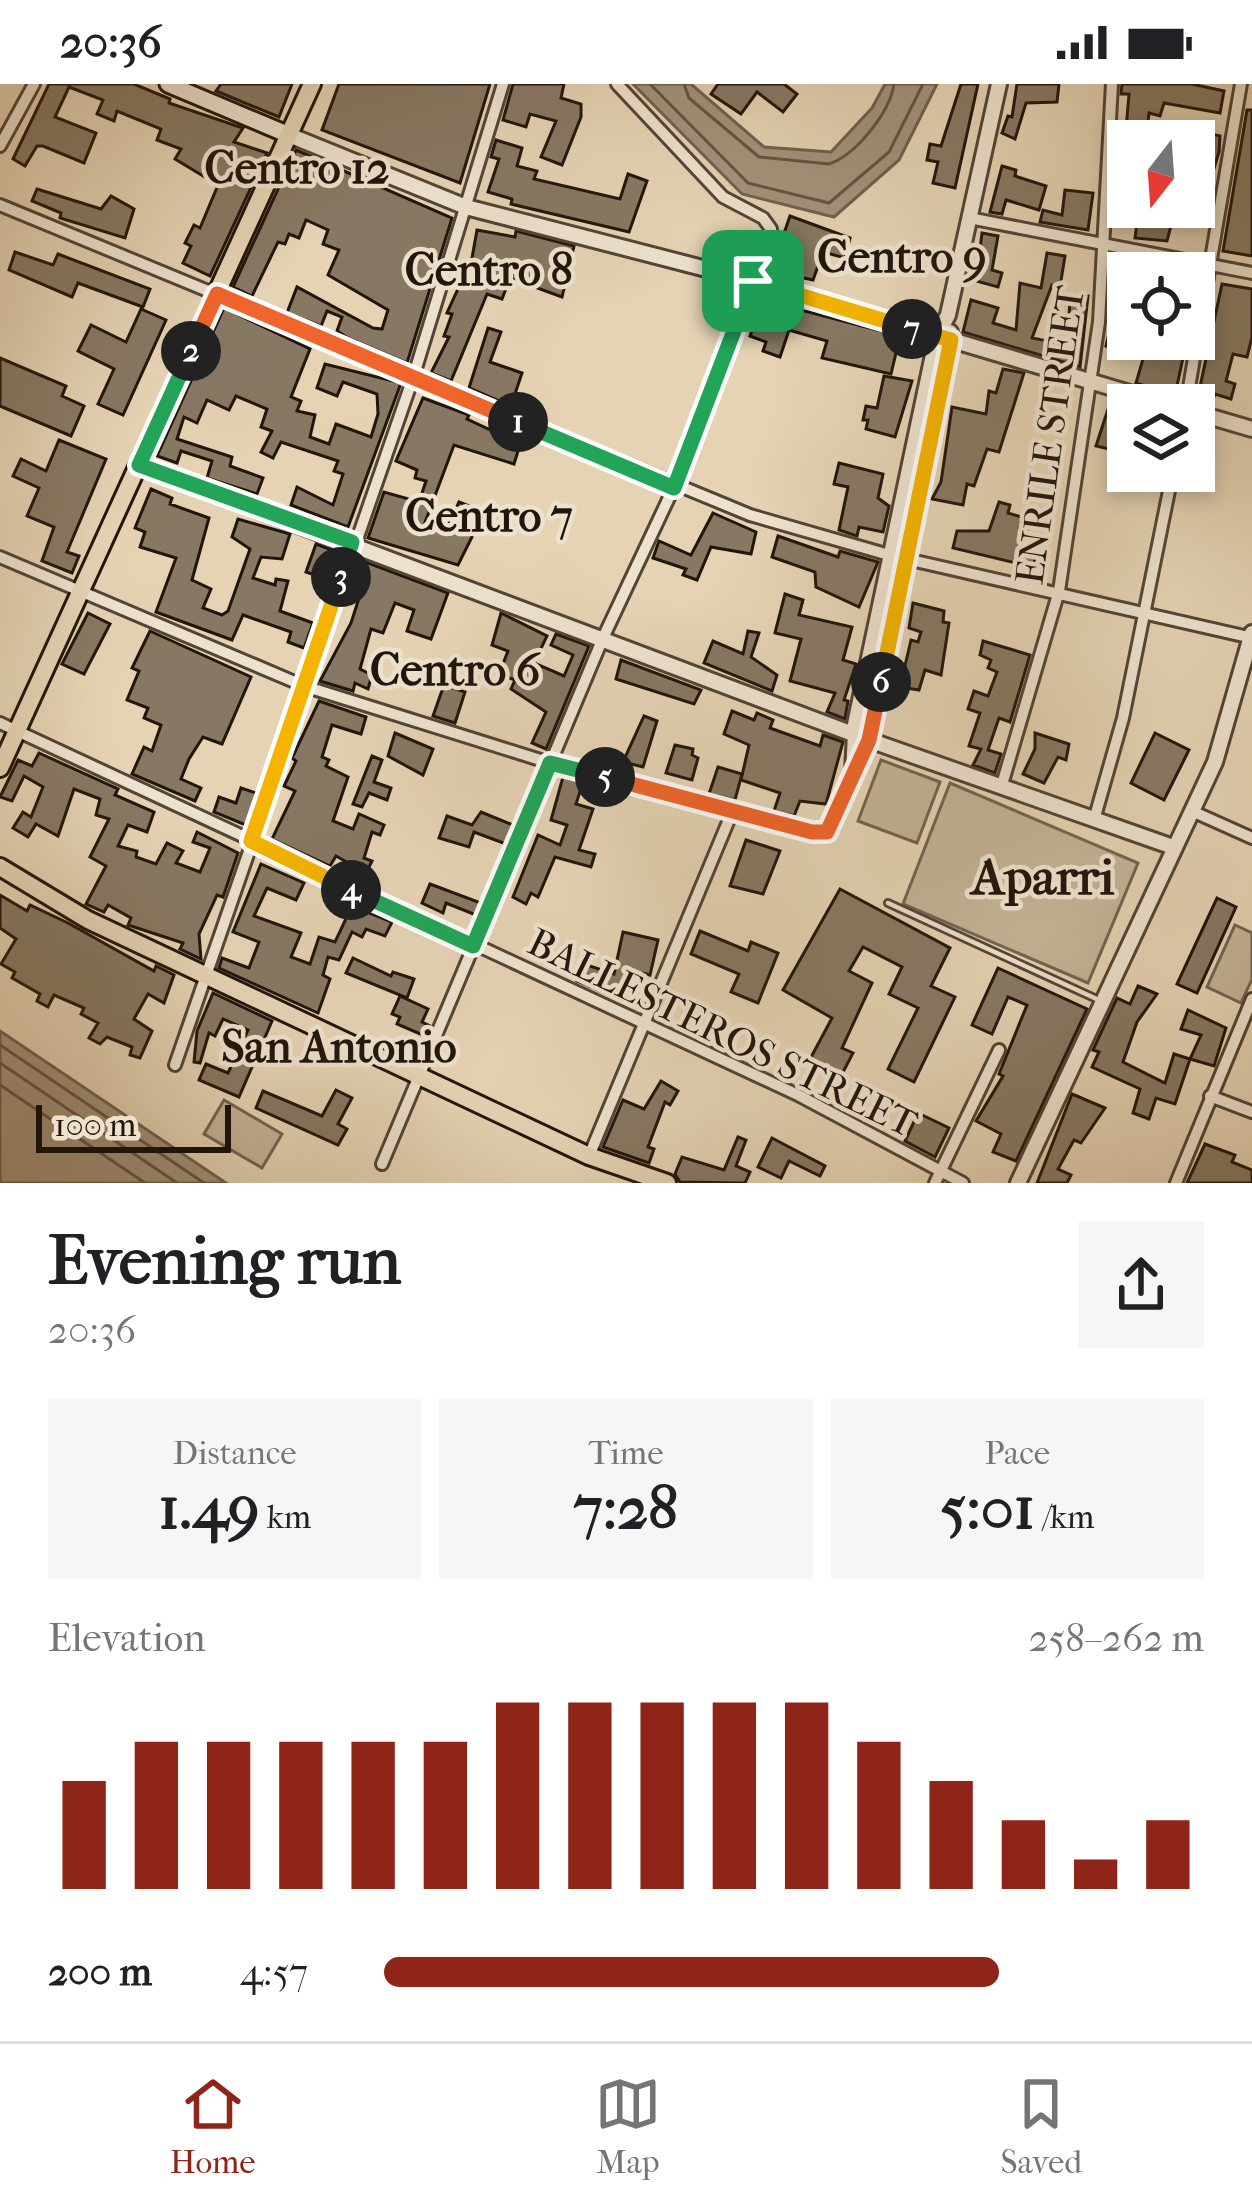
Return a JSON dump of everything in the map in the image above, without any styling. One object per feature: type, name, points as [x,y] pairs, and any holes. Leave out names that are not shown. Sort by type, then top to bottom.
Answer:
[{"type":"main road","points":[[168,84],[290,135]]},
{"type":"main road","points":[[0,768],[8,727],[81,592],[312,84]]},
{"type":"main road","points":[[0,867],[88,920],[589,1156],[668,1183]]},
{"type":"street","points":[[0,146],[34,84]]},
{"type":"street","points":[[175,1066],[352,542],[413,378],[503,84]]},
{"type":"street","points":[[382,1164],[602,638],[674,488],[770,225],[723,197],[617,84]]},
{"type":"street","points":[[851,775],[853,734],[897,556],[999,84]]},
{"type":"street","name":"ENRILE STREET","points":[[1001,788],[1060,591],[1106,244],[1112,84]]},
{"type":"street","points":[[1212,252],[1241,84]]},
{"type":"street","points":[[290,135],[466,207],[753,281],[1107,387]]},
{"type":"street","points":[[0,205],[674,488],[897,556],[1252,636],[1215,762],[1018,1183]]},
{"type":"street","points":[[969,218],[1148,252]]},
{"type":"street","points":[[1215,265],[1252,273]]},
{"type":"street","points":[[1215,418],[1252,429]]},
{"type":"street","points":[[139,465],[869,740],[1173,847]]},
{"type":"street","points":[[1094,820],[1147,613],[1169,492]]},
{"type":"street","points":[[0,557],[304,686],[550,763],[812,832],[832,826],[869,740],[897,556]]},
{"type":"street","name":"BALLESTEROS STREET","points":[[8,727],[797,1095],[938,1178],[963,1183]]},
{"type":"street","points":[[589,1156],[733,810]]},
{"type":"street","points":[[1193,812],[1252,838]]},
{"type":"street","points":[[1176,1183],[1252,999]]},
{"type":"street","points":[[938,1178],[998,1050]]},
{"type":"street","points":[[1210,1096],[1252,1112]]},
{"type":"lane","points":[[888,904],[1101,1002]]},
{"type":"shaded area","points":[[881,760],[940,782],[917,843],[858,821]]},
{"type":"shaded area","points":[[950,783],[1138,863],[1088,983],[903,904]]},
{"type":"shaded area","points":[[1235,925],[1252,933],[1252,979],[1241,1003],[1207,987]]},
{"type":"shaded area","points":[[224,1100],[282,1134],[262,1168],[204,1134]]},
{"type":"water","points":[[633,84],[691,84],[764,147],[831,152],[872,108],[885,84],[937,84],[899,160],[834,217],[742,194]]},
{"type":"water","points":[[0,1031],[226,1183],[0,1183]]},
{"type":"building","points":[[49,84],[134,84],[170,99],[169,103],[243,128],[234,142],[267,153],[210,276],[183,263],[191,246],[185,243],[194,225],[200,228],[218,185],[175,159],[181,149],[157,140],[161,129],[117,111],[114,121],[97,114],[103,100],[69,87],[55,117],[96,133],[84,163],[43,146],[37,146],[25,166],[13,159]]},
{"type":"building","points":[[221,84],[292,84],[279,117],[216,91]]},
{"type":"building","points":[[339,84],[490,84],[460,183],[322,130]]},
{"type":"building","points":[[513,84],[564,84],[561,98],[581,104],[581,117],[562,165],[541,157],[556,121],[530,114],[526,127],[503,120]]},
{"type":"building","points":[[718,84],[784,84],[797,94],[783,112],[757,92],[741,114],[711,94]]},
{"type":"building","points":[[961,84],[978,84],[955,188],[933,183],[938,162],[927,160],[930,144],[941,146]]},
{"type":"building","points":[[1017,84],[1059,84],[1057,102],[1026,103],[1015,139],[1002,133],[1008,116],[1012,117]]},
{"type":"building","points":[[1122,84],[1192,84],[1224,91],[1220,113],[1164,103],[1160,116],[1149,113],[1148,120],[1127,120],[1129,94],[1121,94]]},
{"type":"building","points":[[1247,110],[1252,110],[1252,256],[1223,251]]},
{"type":"building","points":[[1215,135],[1220,136],[1215,165]]},
{"type":"building","points":[[496,140],[522,148],[517,166],[537,171],[534,179],[620,199],[628,174],[647,181],[629,232],[511,204],[512,199],[488,192],[499,159],[491,157]]},
{"type":"building","points":[[296,150],[452,218],[407,363],[337,331],[342,317],[327,311],[321,326],[287,313],[297,287],[373,328],[382,329],[388,310],[328,275],[339,250],[323,244],[328,230],[306,220],[299,238],[289,234],[285,244],[278,242],[252,296],[233,287]]},
{"type":"building","points":[[1002,166],[1016,170],[1015,176],[1046,186],[1039,210],[1006,200],[1002,214],[990,212]]},
{"type":"building","points":[[37,189],[101,209],[111,196],[134,209],[125,238],[60,218],[61,213],[32,201]]},
{"type":"building","points":[[1065,190],[1093,193],[1088,230],[1040,222],[1043,210],[1062,215]]},
{"type":"building","points":[[790,216],[850,238],[845,258],[823,252],[813,280],[799,277],[797,282],[770,274]]},
{"type":"building","points":[[1136,228],[1170,228],[1167,241],[1135,238]]},
{"type":"building","points":[[477,230],[515,237],[516,231],[574,246],[562,297],[510,278],[502,299],[487,294],[451,381],[431,373],[449,337],[444,336],[452,314],[447,313],[472,258]]},
{"type":"building","points":[[982,233],[998,236],[992,270],[1002,273],[998,287],[976,281]]},
{"type":"building","points":[[15,252],[53,265],[58,254],[150,289],[143,307],[78,283],[72,297],[9,270]]},
{"type":"building","points":[[1047,253],[1065,256],[1060,287],[1052,285],[1032,338],[1072,346],[1078,318],[1069,318],[1070,297],[1088,296],[1080,367],[963,332],[971,300],[998,308],[993,323],[1016,330],[1020,283],[1041,288]]},
{"type":"building","points":[[1222,284],[1252,289],[1252,337],[1247,357],[1233,354],[1226,381],[1235,384],[1231,399],[1215,394],[1215,384],[1201,384],[1206,360],[1215,360],[1215,317]]},
{"type":"building","points":[[763,300],[900,336],[891,374],[822,358],[827,341],[789,330],[780,357],[763,351],[766,342],[750,336]]},
{"type":"building","points":[[224,308],[310,349],[291,397],[301,401],[297,411],[315,415],[310,437],[329,444],[336,424],[371,437],[378,414],[377,394],[343,382],[337,396],[317,388],[325,364],[401,383],[348,527],[291,505],[297,487],[333,505],[343,474],[334,471],[338,461],[281,442],[273,458],[261,452],[272,431],[261,427],[267,409],[236,396],[229,410],[207,400],[197,423],[184,417],[177,439],[232,457],[230,466],[263,478],[257,494],[207,478],[212,461],[181,451],[177,463],[157,456]]},
{"type":"building","points":[[141,309],[166,320],[123,415],[98,404],[114,369],[78,351],[91,325],[126,342]]},
{"type":"building","points":[[488,328],[501,332],[490,362],[522,373],[511,406],[469,388]]},
{"type":"building","points":[[0,358],[66,386],[62,396],[84,406],[71,436],[0,406]]},
{"type":"building","points":[[1143,360],[1182,360],[1177,384],[1136,383]]},
{"type":"building","points":[[1003,369],[1024,373],[999,452],[987,449],[974,486],[967,484],[963,505],[932,499],[941,482],[952,407],[986,414],[989,391],[996,393]]},
{"type":"building","points":[[884,376],[912,381],[895,437],[866,429],[868,420],[863,420],[866,406],[877,408]]},
{"type":"building","points":[[423,398],[469,415],[467,419],[495,432],[522,438],[514,464],[454,445],[424,525],[445,532],[459,502],[477,509],[472,523],[478,525],[458,565],[368,538],[384,492],[419,502],[426,481],[415,478],[417,470],[396,461]]},
{"type":"building","points":[[1107,412],[1107,449],[1096,446]]},
{"type":"building","points":[[59,440],[106,459],[67,552],[79,556],[72,573],[42,561],[54,527],[27,516],[39,488],[13,476],[21,459],[46,471]]},
{"type":"building","points":[[839,463],[883,474],[878,498],[889,506],[883,532],[859,527],[857,536],[839,530],[848,487],[834,484]]},
{"type":"building","points":[[151,489],[172,498],[170,504],[209,518],[192,580],[211,589],[203,608],[222,615],[228,611],[250,549],[232,537],[238,519],[290,534],[282,559],[261,557],[253,578],[275,585],[276,579],[288,581],[280,611],[313,623],[304,648],[288,642],[291,632],[243,615],[232,640],[156,612],[176,558],[140,547],[145,532],[135,528]]},
{"type":"building","points":[[999,502],[1010,505],[1008,513],[1031,520],[1022,543],[1038,546],[1033,567],[953,548],[957,531],[989,531]]},
{"type":"building","points":[[713,513],[756,532],[751,554],[711,547],[697,580],[683,575],[686,569],[653,558],[659,541],[691,555]]},
{"type":"building","points":[[778,536],[838,557],[840,551],[878,562],[859,607],[816,587],[815,572],[772,557]]},
{"type":"building","points":[[316,544],[340,553],[330,580],[306,572]]},
{"type":"building","points":[[363,561],[448,593],[431,639],[407,631],[414,610],[395,603],[383,633],[371,629],[360,669],[372,675],[368,689],[355,683],[353,691],[320,681],[351,623],[361,592],[353,589]]},
{"type":"building","points":[[785,594],[803,600],[799,615],[852,627],[843,660],[856,664],[844,700],[848,701],[845,719],[827,712],[835,693],[790,681],[801,639],[775,633]]},
{"type":"building","points":[[913,603],[944,611],[943,622],[949,623],[941,675],[925,670],[919,690],[900,687],[911,640],[918,642],[921,632],[909,628]]},
{"type":"building","points":[[88,613],[110,624],[84,674],[62,664]]},
{"type":"building","points":[[501,613],[547,636],[534,663],[564,676],[573,655],[551,645],[556,634],[589,646],[546,749],[532,743],[546,712],[511,689],[515,680],[499,674],[508,651],[492,645]]},
{"type":"building","points":[[150,631],[251,677],[222,744],[203,737],[189,759],[181,779],[201,788],[195,801],[132,774],[144,747],[152,751],[161,725],[144,718],[148,708],[127,700],[139,671],[132,668]]},
{"type":"building","points":[[748,631],[759,633],[751,657],[777,675],[772,691],[704,663],[713,641],[743,654]]},
{"type":"building","points":[[983,641],[1030,655],[1010,722],[999,718],[988,750],[1001,754],[995,773],[973,765],[981,749],[969,746],[980,713],[968,709],[974,691],[988,696],[997,672],[988,668],[991,660],[980,655]]},
{"type":"building","points":[[621,660],[701,690],[694,704],[616,679]]},
{"type":"building","points":[[444,685],[465,692],[455,723],[433,716]]},
{"type":"building","points":[[319,701],[366,717],[361,734],[332,725],[322,757],[329,760],[326,766],[348,777],[333,821],[353,829],[359,814],[384,825],[380,835],[372,832],[364,858],[372,861],[366,873],[336,856],[330,866],[272,839],[295,791],[284,786],[296,761],[292,758]]},
{"type":"building","points":[[732,711],[754,720],[757,713],[773,720],[770,728],[820,746],[823,735],[843,742],[826,804],[800,801],[794,816],[774,811],[780,793],[741,780],[749,745],[724,734]]},
{"type":"building","points":[[644,716],[657,721],[643,767],[623,762]]},
{"type":"building","points":[[395,733],[433,749],[423,775],[388,756]]},
{"type":"building","points":[[1035,733],[1069,744],[1066,760],[1058,757],[1044,783],[1023,774],[1035,749]]},
{"type":"building","points":[[1155,733],[1189,750],[1164,800],[1131,783]]},
{"type":"building","points":[[675,745],[693,749],[692,755],[698,758],[692,780],[666,773]]},
{"type":"building","points":[[39,753],[118,789],[115,795],[154,812],[147,832],[128,825],[118,846],[137,851],[136,857],[156,864],[167,843],[183,851],[176,863],[200,872],[210,848],[193,842],[197,832],[238,853],[223,897],[217,895],[199,934],[201,959],[180,949],[183,943],[128,925],[131,918],[108,905],[104,912],[86,904],[106,866],[90,857],[109,819],[96,815],[100,799],[74,789],[58,836],[36,824],[28,837],[13,828],[23,812],[31,817],[43,787],[24,776],[12,801],[0,797],[18,760],[32,766]]},
{"type":"building","points":[[372,756],[382,760],[374,782],[391,788],[387,800],[369,793],[362,807],[353,804]]},
{"type":"building","points":[[718,767],[742,774],[735,800],[709,794]]},
{"type":"building","points":[[563,777],[583,782],[576,804],[593,809],[579,850],[595,854],[591,867],[555,857],[538,897],[531,893],[526,904],[513,897],[538,835],[560,845],[567,825],[551,820]]},
{"type":"building","points":[[241,788],[259,794],[248,826],[214,812],[219,797],[236,803]]},
{"type":"building","points":[[481,812],[513,825],[506,844],[474,832],[469,847],[439,838],[447,816],[472,825]]},
{"type":"building","points":[[746,840],[780,851],[763,894],[730,886]]},
{"type":"building","points":[[261,864],[304,883],[296,900],[267,888],[254,916],[301,933],[291,957],[310,964],[319,937],[335,942],[352,906],[392,922],[385,936],[366,929],[362,937],[352,932],[339,960],[328,957],[323,975],[330,979],[318,1013],[219,968],[222,958],[249,968],[259,942],[233,932]]},
{"type":"building","points":[[430,884],[481,903],[476,915],[446,903],[443,913],[422,903]]},
{"type":"building","points":[[840,889],[950,948],[931,986],[955,997],[914,1082],[888,1069],[918,1008],[889,994],[902,967],[863,947],[849,971],[872,983],[842,1048],[853,1053],[842,1074],[809,1061],[832,1018],[783,990]]},
{"type":"building","points":[[0,895],[27,911],[30,905],[68,923],[154,971],[156,966],[174,975],[164,1003],[148,994],[134,1019],[152,1031],[140,1058],[130,1055],[132,1047],[107,1037],[100,1044],[89,1038],[98,1023],[81,1014],[84,1008],[54,995],[48,1007],[37,1001],[40,994],[12,978],[15,972],[1,964],[16,939],[0,928]]},
{"type":"building","points":[[1217,898],[1236,907],[1197,993],[1177,984]]},
{"type":"building","points":[[700,931],[748,951],[751,942],[778,953],[758,1003],[731,992],[739,974],[691,954]]},
{"type":"building","points":[[623,932],[658,940],[650,975],[643,973],[632,1005],[577,981],[584,964],[614,974]]},
{"type":"building","points":[[353,958],[391,976],[393,972],[414,979],[407,998],[346,973]]},
{"type":"building","points":[[998,968],[1087,1009],[1016,1161],[993,1152],[1001,1134],[976,1121],[1003,1076],[999,1074],[1027,1005],[1008,997],[992,1034],[972,1025]]},
{"type":"building","points":[[1138,986],[1157,994],[1137,1022],[1123,1062],[1165,1083],[1174,1054],[1190,1059],[1175,1104],[1156,1098],[1149,1119],[1133,1113],[1140,1089],[1092,1067],[1099,1052],[1093,1050],[1117,998],[1130,1004]]},
{"type":"building","points":[[213,993],[272,1021],[239,1097],[199,1080],[206,1064],[228,1073],[248,1030],[223,1019],[215,1036],[209,1033],[200,1063],[194,1062],[197,1031]]},
{"type":"building","points":[[400,996],[428,1009],[422,1022],[430,1026],[425,1036],[397,1024],[400,1017],[392,1014]]},
{"type":"building","points":[[1188,1010],[1226,1028],[1214,1066],[1190,1059],[1201,1035],[1181,1029]]},
{"type":"building","points":[[661,1081],[678,1091],[670,1105],[665,1102],[648,1147],[654,1149],[649,1163],[603,1147],[623,1100],[644,1109]]},
{"type":"building","points":[[336,1090],[352,1098],[338,1124],[347,1129],[338,1145],[256,1108],[263,1091],[322,1116]]},
{"type":"building","points":[[1072,1094],[1105,1108],[1081,1143],[1074,1140],[1058,1169],[1071,1175],[1067,1183],[1037,1183]]},
{"type":"building","points":[[918,1113],[949,1128],[935,1157],[905,1141]]},
{"type":"building","points":[[738,1137],[746,1140],[736,1166],[750,1172],[745,1183],[680,1182],[675,1174],[682,1157],[724,1170]]},
{"type":"building","points":[[772,1138],[825,1166],[820,1176],[789,1161],[781,1178],[758,1167]]},
{"type":"building","points":[[1205,1144],[1235,1155],[1232,1162],[1252,1170],[1252,1183],[1187,1183]]},
{"type":"district","name":"Centro 12","points":[[297,167]]},
{"type":"district","name":"Centro 9","points":[[902,256]]},
{"type":"district","name":"Centro 8","points":[[489,269]]},
{"type":"district","name":"Centro 7","points":[[489,515]]},
{"type":"district","name":"Centro 6","points":[[455,669]]},
{"type":"district","name":"Aparri","points":[[1043,876]]},
{"type":"district","name":"San Antonio","points":[[339,1046]]},
{"type":"route","points":[[753,281],[951,340],[869,740],[827,832],[812,832],[550,763],[473,946],[251,841],[352,542],[139,465],[217,294],[674,488],[753,281]]}]
